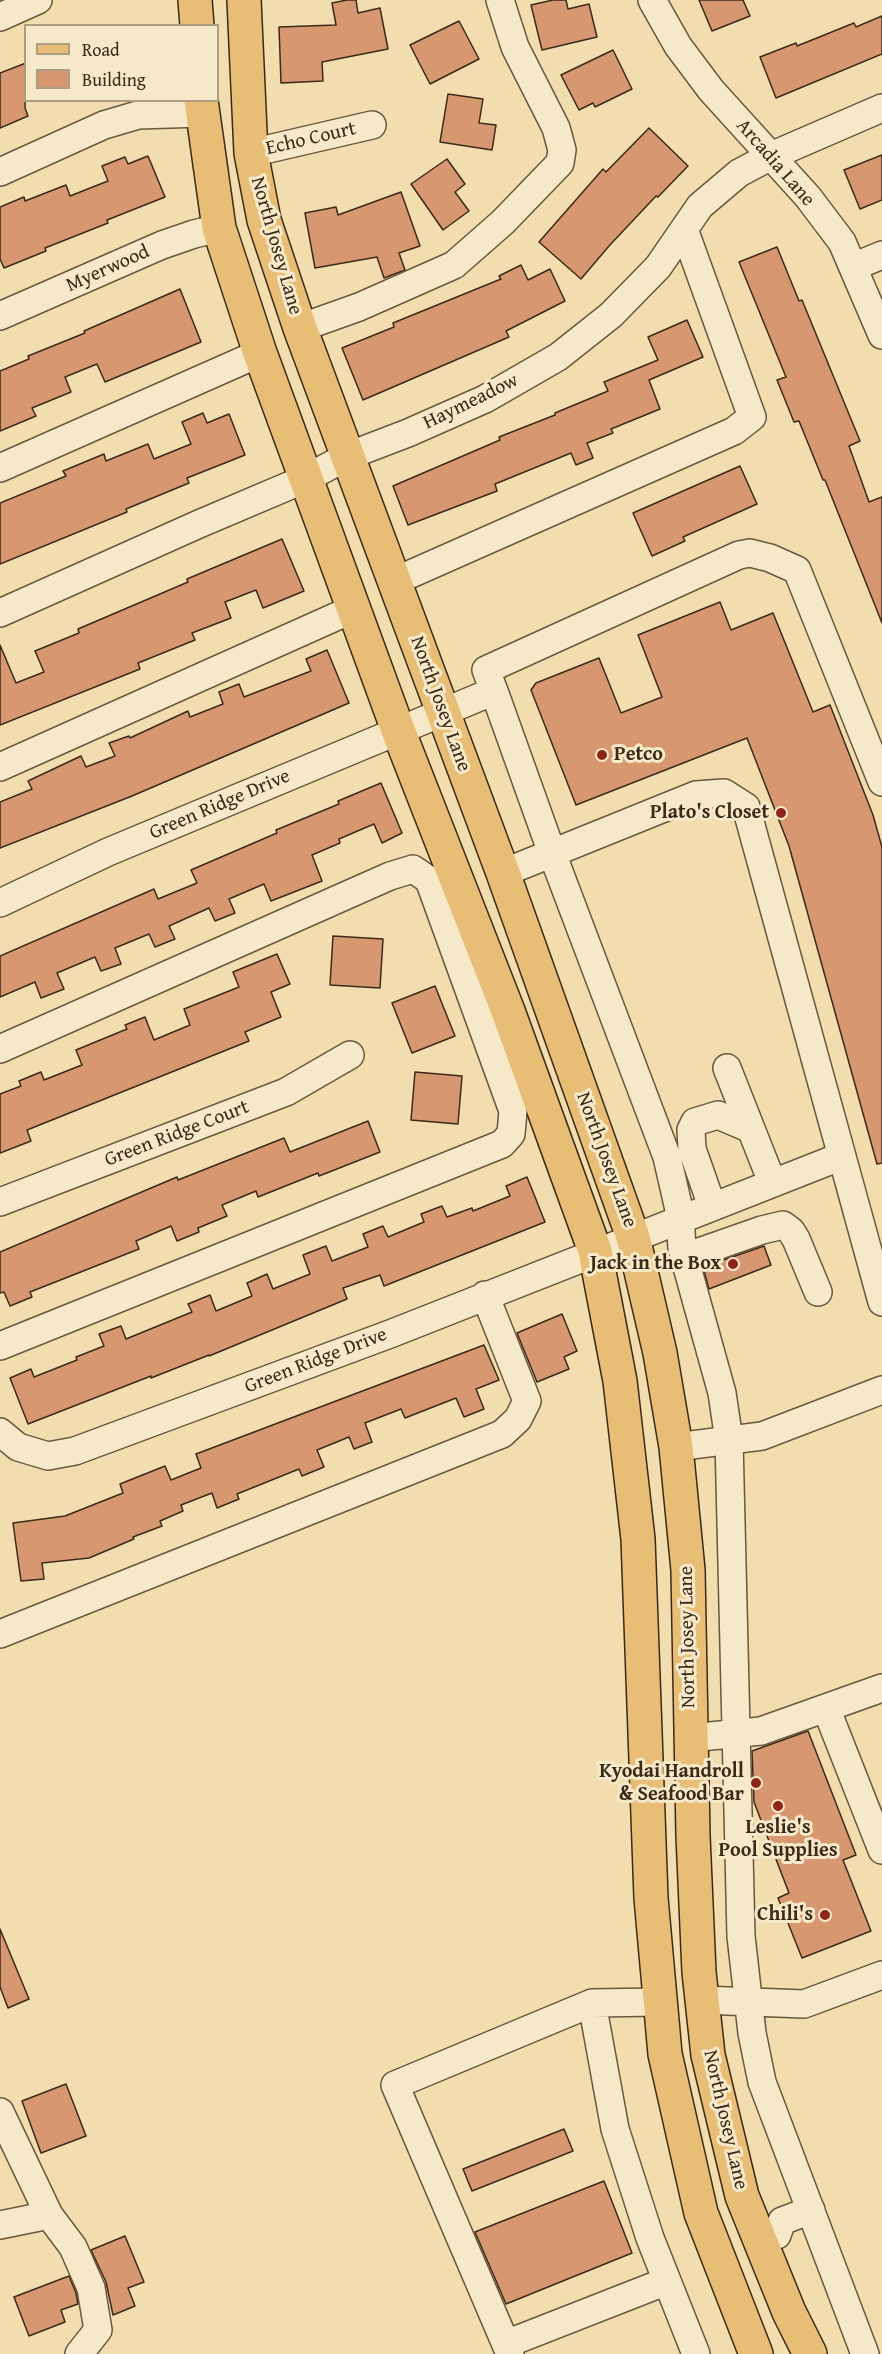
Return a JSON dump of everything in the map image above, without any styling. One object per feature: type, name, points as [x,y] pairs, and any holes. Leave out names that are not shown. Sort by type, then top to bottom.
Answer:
[{"type":"main road","points":[[195,0],[197,24]]},
{"type":"main road","name":"North Josey Lane","points":[[244,0],[250,153],[264,220],[300,328],[503,873],[633,1237],[660,1353],[676,1447],[688,1570],[690,1738],[699,1972],[708,2055],[742,2196],[769,2238],[789,2312],[810,2354]]},
{"type":"main road","name":"North Josey Lane","points":[[201,107],[219,228],[260,352],[398,730],[508,1011],[596,1251],[620,1382],[638,1539],[651,1898],[665,2054],[701,2213],[756,2354]]},
{"type":"main road","points":[[660,2002],[702,2000]]},
{"type":"street","points":[[0,17],[38,0]]},
{"type":"street","points":[[300,328],[359,307],[454,265],[503,222],[560,163],[562,150],[556,128],[515,47],[500,0]]},
{"type":"street","name":"Arcadia Lane","points":[[652,0],[678,46],[711,90],[808,196],[842,242],[882,335]]},
{"type":"street","points":[[0,172],[104,125],[138,115],[201,107]]},
{"type":"street","name":"Haymeadow","points":[[0,613],[305,479],[348,456],[408,433],[484,399],[558,357],[611,315],[658,267],[699,206],[719,188],[739,173],[771,156],[882,108]]},
{"type":"street","name":"Echo Court","points":[[250,153],[372,124]]},
{"type":"street","name":"Myerwood","points":[[0,316],[162,245],[219,228]]},
{"type":"street","points":[[394,581],[734,431],[752,417],[684,229]]},
{"type":"street","points":[[853,267],[882,255]]},
{"type":"street","points":[[0,468],[260,352]]},
{"type":"street","points":[[865,2354],[762,2082],[752,2032],[741,1936],[729,1440],[722,1393],[685,1257],[680,1218],[662,1145],[486,670],[739,555],[750,553],[770,558],[797,570],[882,782]]},
{"type":"street","points":[[0,767],[353,609]]},
{"type":"street","name":"Green Ridge Drive","points":[[0,903],[108,852],[494,691]]},
{"type":"street","points":[[503,873],[696,795],[724,793],[746,807],[882,1302]]},
{"type":"street","points":[[0,1049],[390,876],[413,869],[429,880],[513,1111],[511,1134],[502,1144],[0,1346]]},
{"type":"street","name":"Green Ridge Court","points":[[0,1202],[285,1092],[350,1055]]},
{"type":"street","points":[[727,1068],[751,1129],[783,1225],[796,1239],[818,1292]]},
{"type":"street","points":[[712,1206],[692,1149],[690,1137],[695,1122],[711,1115],[725,1116],[751,1129]]},
{"type":"street","points":[[662,1145],[690,1137]]},
{"type":"street","name":"Green Ridge Drive","points":[[0,1432],[18,1447],[48,1456],[75,1451],[390,1334],[842,1156]]},
{"type":"street","points":[[685,1257],[783,1225]]},
{"type":"street","points":[[0,1634],[502,1434],[518,1419],[527,1401],[485,1295]]},
{"type":"street","points":[[676,1447],[762,1436],[882,1390]]},
{"type":"street","points":[[690,1738],[761,1731],[882,1688]]},
{"type":"street","points":[[826,1708],[882,1850]]},
{"type":"street","points":[[702,2000],[804,2004],[882,1975]]},
{"type":"street","points":[[660,2002],[592,2003],[395,2085],[508,2349],[667,2281]]},
{"type":"street","points":[[592,2003],[615,2129],[650,2238],[696,2354]]},
{"type":"street","points":[[0,2112],[49,2215],[74,2247],[91,2288],[98,2330],[79,2354]]},
{"type":"street","points":[[0,2224],[49,2215]]},
{"type":"street","points":[[769,2238],[784,2241],[815,2220]]},
{"type":"building","points":[[356,0],[358,13],[380,8],[388,49],[322,62],[323,81],[281,83],[279,27],[336,25],[332,3]]},
{"type":"building","points":[[553,0],[566,0],[568,9],[589,4],[597,37],[542,50],[531,5]]},
{"type":"building","points":[[699,0],[743,0],[750,16],[712,31]]},
{"type":"building","points":[[882,16],[882,54],[776,98],[760,57],[796,43],[797,46],[854,23],[856,27]]},
{"type":"building","points":[[459,21],[479,59],[430,84],[410,45]]},
{"type":"building","points":[[613,50],[632,89],[595,107],[593,103],[579,110],[561,75]]},
{"type":"building","points":[[24,64],[24,102],[28,116],[0,128],[0,73]]},
{"type":"building","points":[[448,94],[483,99],[479,123],[496,125],[492,150],[440,142]]},
{"type":"building","points":[[649,128],[688,166],[658,197],[656,196],[581,279],[539,242],[603,169],[606,172]]},
{"type":"building","points":[[882,155],[882,200],[860,209],[844,170]]},
{"type":"building","points":[[148,156],[165,197],[107,220],[108,223],[45,248],[46,251],[4,268],[0,259],[0,207],[24,197],[25,201],[66,185],[70,196],[108,181],[102,166],[125,157],[128,164]]},
{"type":"building","points":[[447,159],[465,184],[455,192],[469,211],[443,230],[411,184]]},
{"type":"building","points":[[401,192],[420,246],[399,253],[405,270],[384,278],[377,257],[315,268],[305,213],[336,207],[338,215]]},
{"type":"building","points":[[777,247],[799,301],[802,300],[860,441],[849,446],[869,502],[882,497],[882,623],[825,480],[823,480],[799,421],[794,422],[777,380],[786,377],[739,262]]},
{"type":"building","points":[[521,265],[528,280],[550,269],[565,301],[506,331],[509,337],[363,400],[342,348],[394,327],[393,323],[501,279],[499,276]]},
{"type":"building","points":[[180,289],[201,342],[105,382],[97,364],[65,377],[71,392],[32,408],[36,416],[0,431],[0,371],[29,359],[28,356],[85,333],[84,331]]},
{"type":"building","points":[[687,320],[703,357],[649,380],[660,409],[611,429],[613,433],[587,443],[593,458],[576,465],[571,453],[495,484],[497,491],[408,525],[393,486],[500,440],[499,437],[608,391],[604,382],[658,360],[648,337]]},
{"type":"building","points":[[203,413],[207,423],[229,414],[245,455],[187,478],[189,483],[126,509],[127,512],[0,564],[0,503],[66,476],[63,471],[104,454],[106,461],[148,444],[154,459],[191,444],[182,422]]},
{"type":"building","points":[[740,466],[757,504],[683,537],[685,541],[652,556],[633,513]]},
{"type":"building","points":[[282,539],[304,591],[263,608],[256,590],[225,602],[231,618],[192,633],[195,640],[138,663],[140,669],[0,725],[0,645],[16,683],[44,672],[35,651],[79,633],[78,629],[188,582],[187,579]]},
{"type":"building","points":[[720,602],[731,630],[773,613],[813,712],[830,705],[873,815],[882,847],[882,1163],[877,1164],[789,846],[747,738],[576,805],[531,690],[536,683],[599,658],[621,713],[662,697],[638,635]]},
{"type":"building","points":[[327,650],[349,703],[132,796],[0,848],[0,802],[32,789],[28,781],[81,756],[86,767],[115,756],[109,743],[129,736],[130,738],[188,711],[190,717],[223,704],[219,692],[239,684],[244,697],[311,671],[306,659]]},
{"type":"building","points":[[381,783],[402,833],[382,843],[374,824],[339,839],[340,843],[312,855],[322,881],[271,901],[264,884],[229,899],[235,913],[215,921],[209,908],[169,926],[175,939],[155,947],[149,934],[115,948],[121,964],[101,971],[95,957],[57,973],[64,989],[41,998],[35,982],[0,997],[0,956],[154,889],[158,899],[197,883],[191,870],[277,833],[276,830],[339,804],[338,801]]},
{"type":"building","points":[[333,936],[383,939],[380,988],[330,985]]},
{"type":"building","points":[[277,954],[290,984],[271,992],[281,1017],[245,1032],[249,1041],[27,1130],[31,1141],[0,1153],[0,1094],[21,1086],[19,1081],[41,1072],[44,1080],[82,1065],[76,1050],[127,1029],[125,1025],[145,1017],[154,1040],[190,1025],[184,1009],[239,987],[233,972]]},
{"type":"building","points":[[435,986],[455,1036],[412,1053],[392,1003]]},
{"type":"building","points":[[415,1072],[462,1076],[458,1124],[411,1120]]},
{"type":"building","points":[[368,1121],[380,1152],[258,1197],[256,1191],[222,1205],[227,1216],[198,1228],[199,1232],[177,1241],[171,1226],[136,1241],[139,1249],[30,1292],[32,1297],[10,1306],[4,1292],[0,1293],[0,1252],[177,1177],[178,1180],[284,1138],[290,1152]]},
{"type":"building","points":[[527,1177],[545,1222],[384,1286],[380,1275],[343,1288],[347,1299],[209,1356],[28,1424],[10,1378],[31,1369],[34,1377],[77,1360],[76,1357],[104,1346],[99,1334],[121,1326],[126,1339],[192,1312],[188,1304],[210,1295],[216,1311],[252,1296],[247,1283],[267,1274],[273,1289],[310,1274],[303,1255],[326,1246],[332,1261],[368,1247],[363,1234],[383,1226],[388,1237],[424,1222],[421,1214],[442,1206],[447,1217],[472,1208],[473,1211],[510,1196],[506,1186]]},
{"type":"building","name":"Jack in the Box","points":[[764,1246],[771,1265],[709,1289],[703,1267]]},
{"type":"building","points":[[562,1314],[577,1351],[564,1357],[569,1369],[537,1382],[517,1333]]},
{"type":"building","points":[[484,1345],[499,1380],[476,1389],[484,1409],[464,1417],[456,1398],[405,1418],[401,1409],[365,1423],[372,1442],[354,1449],[349,1437],[317,1450],[324,1467],[302,1476],[299,1469],[237,1494],[239,1499],[217,1508],[212,1493],[181,1505],[183,1511],[160,1521],[162,1526],[133,1537],[134,1539],[89,1558],[42,1563],[44,1579],[21,1581],[13,1523],[65,1516],[123,1493],[120,1484],[165,1466],[171,1480],[201,1468],[196,1454]]},
{"type":"building","points":[[808,1731],[856,1855],[843,1860],[871,1931],[802,1958],[778,1898],[789,1893],[754,1802],[752,1751]]},
{"type":"building","points":[[0,1929],[29,1999],[8,2008],[0,1987]]},
{"type":"building","points":[[66,2084],[86,2136],[41,2153],[22,2101]]},
{"type":"building","points":[[564,2129],[573,2151],[472,2191],[463,2169]]},
{"type":"building","points":[[604,2181],[632,2253],[506,2304],[475,2232]]},
{"type":"building","points":[[125,2236],[144,2282],[128,2288],[135,2306],[113,2315],[106,2282],[91,2250]]},
{"type":"building","points":[[69,2276],[78,2304],[61,2310],[65,2322],[29,2336],[14,2297]]},
{"type":"place","name":"Petco","points":[[602,755]]},
{"type":"place","name":"Plato's Closet","points":[[781,813]]},
{"type":"place","name":"Jack in the Box","points":[[733,1264]]},
{"type":"place","name":"Kyodai Handroll & Seafood Bar","points":[[756,1783]]},
{"type":"place","name":"Leslie's Pool Supplies","points":[[778,1806]]},
{"type":"place","name":"Chili's","points":[[825,1915]]}]
